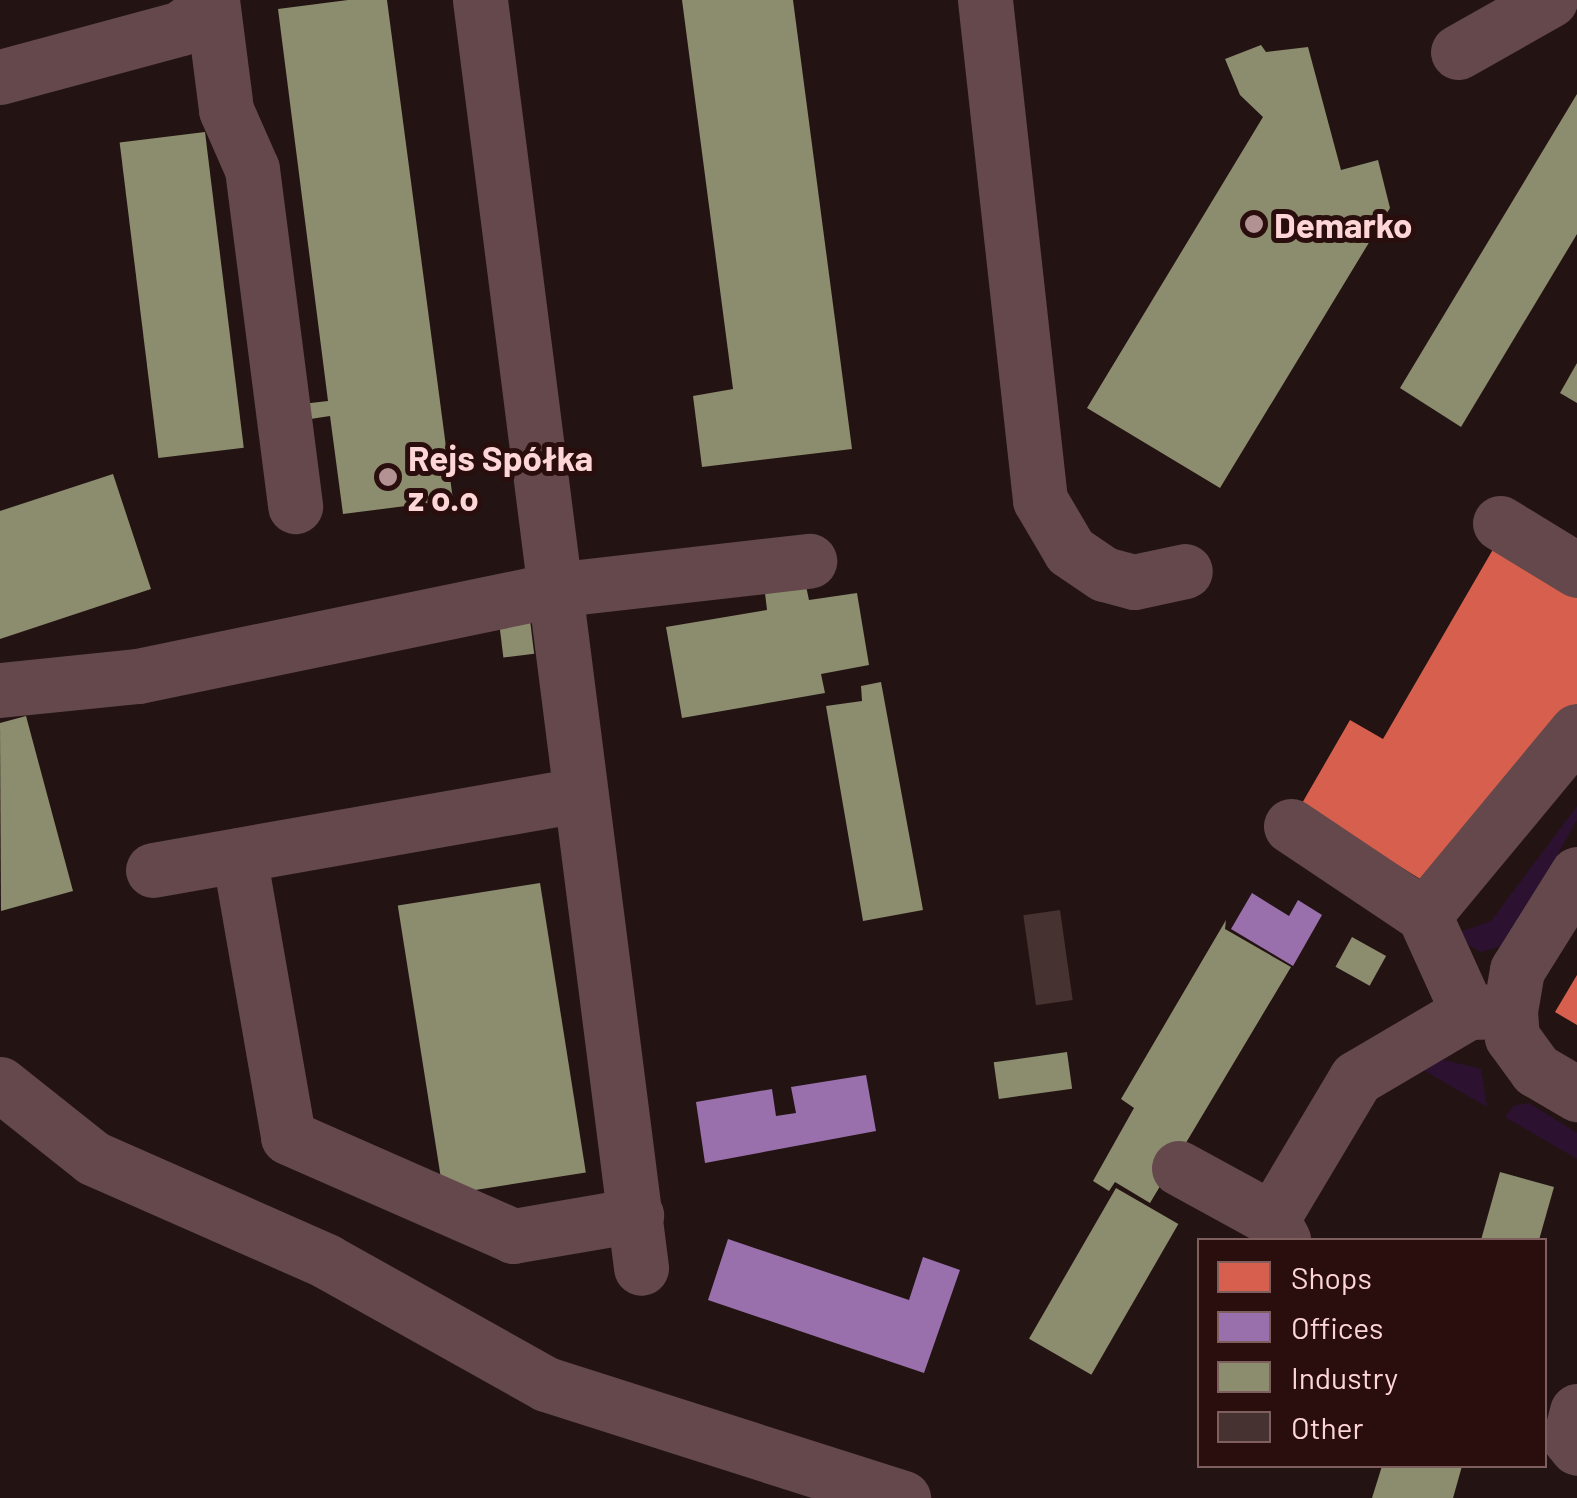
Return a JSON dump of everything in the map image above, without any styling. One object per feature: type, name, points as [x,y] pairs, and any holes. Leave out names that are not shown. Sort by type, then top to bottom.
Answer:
[{"type":"lane","points":[[238,855],[288,1137],[513,1236],[638,1242],[480,0]]},
{"type":"lane","points":[[985,0],[1040,500],[1070,551],[1104,574],[1134,582],[1185,571]]},
{"type":"lane","points":[[1458,52],[1550,0]]},
{"type":"lane","points":[[0,78],[181,28],[211,3]]},
{"type":"lane","points":[[211,3],[226,110],[252,169],[295,506]]},
{"type":"lane","points":[[1500,523],[1577,570]]},
{"type":"lane","points":[[0,690],[138,676],[553,590],[809,560]]},
{"type":"lane","points":[[1424,915],[1577,732]]},
{"type":"lane","points":[[153,870],[580,794]]},
{"type":"lane","points":[[1291,826],[1424,915],[1489,1011],[1536,1070],[1577,1094]]},
{"type":"lane","points":[[1179,1168],[1277,1230],[1356,1078],[1489,1011],[1577,874]]},
{"type":"lane","points":[[0,1084],[93,1158],[326,1261],[546,1384],[903,1498]]},
{"type":"lane","points":[[1577,1411],[1570,1439],[1577,1448]]},
{"type":"shaded area","points":[[1577,806],[1577,820],[1507,944],[1481,952],[1469,945],[1460,932],[1491,921]]},
{"type":"shaded area","points":[[1436,1058],[1481,1069],[1487,1107],[1411,1063]]},
{"type":"shaded area","points":[[1529,1103],[1577,1133],[1577,1159],[1505,1117],[1513,1106]]},
{"type":"building: Shops","points":[[1499,539],[1577,584],[1577,710],[1433,887],[1301,805],[1350,720],[1383,739]]},
{"type":"building: Shops","points":[[1577,975],[1577,1025],[1555,1012]]},
{"type":"building: Offices","points":[[1252,893],[1289,916],[1298,900],[1322,915],[1293,966],[1231,929]]},
{"type":"building: Offices","points":[[866,1075],[876,1131],[705,1163],[696,1102],[772,1089],[776,1116],[796,1113],[791,1087]]},
{"type":"building: Offices","points":[[728,1239],[909,1300],[923,1257],[960,1270],[924,1373],[708,1300]]},
{"type":"building: Industry","points":[[348,0],[387,0],[453,500],[343,514],[330,416],[304,420],[302,404],[328,401],[278,9]]},
{"type":"building: Industry","points":[[682,0],[793,0],[852,449],[702,467],[693,396],[733,389]]},
{"type":"building: Industry","points":[[1261,45],[1266,52],[1308,47],[1341,170],[1378,160],[1390,208],[1220,488],[1087,408],[1263,117],[1240,95],[1225,59]]},
{"type":"building: Industry","points":[[1577,94],[1577,234],[1461,427],[1400,388]]},
{"type":"building: Industry","points":[[205,132],[244,448],[158,458],[120,142]]},
{"type":"building: Industry","points":[[1577,363],[1577,403],[1560,393]]},
{"type":"building: Industry","points":[[113,474],[151,589],[0,639],[0,511]]},
{"type":"building: Industry","points":[[806,586],[809,600],[857,593],[869,665],[821,674],[825,693],[682,718],[666,627],[767,610],[765,593]]},
{"type":"building: Industry","points":[[530,620],[534,654],[503,658],[499,624]]},
{"type":"building: Industry","points":[[881,682],[923,910],[863,921],[826,706],[862,701],[861,686]]},
{"type":"building: Industry","points":[[26,716],[73,891],[1,911],[0,723]]},
{"type":"building: Industry","points":[[540,883],[586,1172],[444,1195],[398,906]]},
{"type":"building: Industry","points":[[1226,920],[1225,929],[1291,967],[1150,1203],[1115,1182],[1109,1191],[1093,1181],[1134,1108],[1121,1099]]},
{"type":"building: Industry","points":[[1352,937],[1386,956],[1370,986],[1336,967]]},
{"type":"building: Industry","points":[[1067,1052],[1072,1089],[999,1099],[994,1062]]},
{"type":"building: Industry","points":[[1500,1172],[1554,1187],[1540,1238],[1482,1238]]},
{"type":"building: Industry","points":[[1116,1188],[1178,1224],[1091,1375],[1029,1339]]},
{"type":"building: Industry","points":[[1381,1468],[1461,1468],[1453,1498],[1372,1498]]},
{"type":"building: Other","points":[[1060,910],[1073,1000],[1036,1005],[1023,915]]},
{"type":"place","name":"Demarko","points":[[1254,224]]},
{"type":"place","name":"Rejs Spółka z o.o","points":[[388,477]]}]
